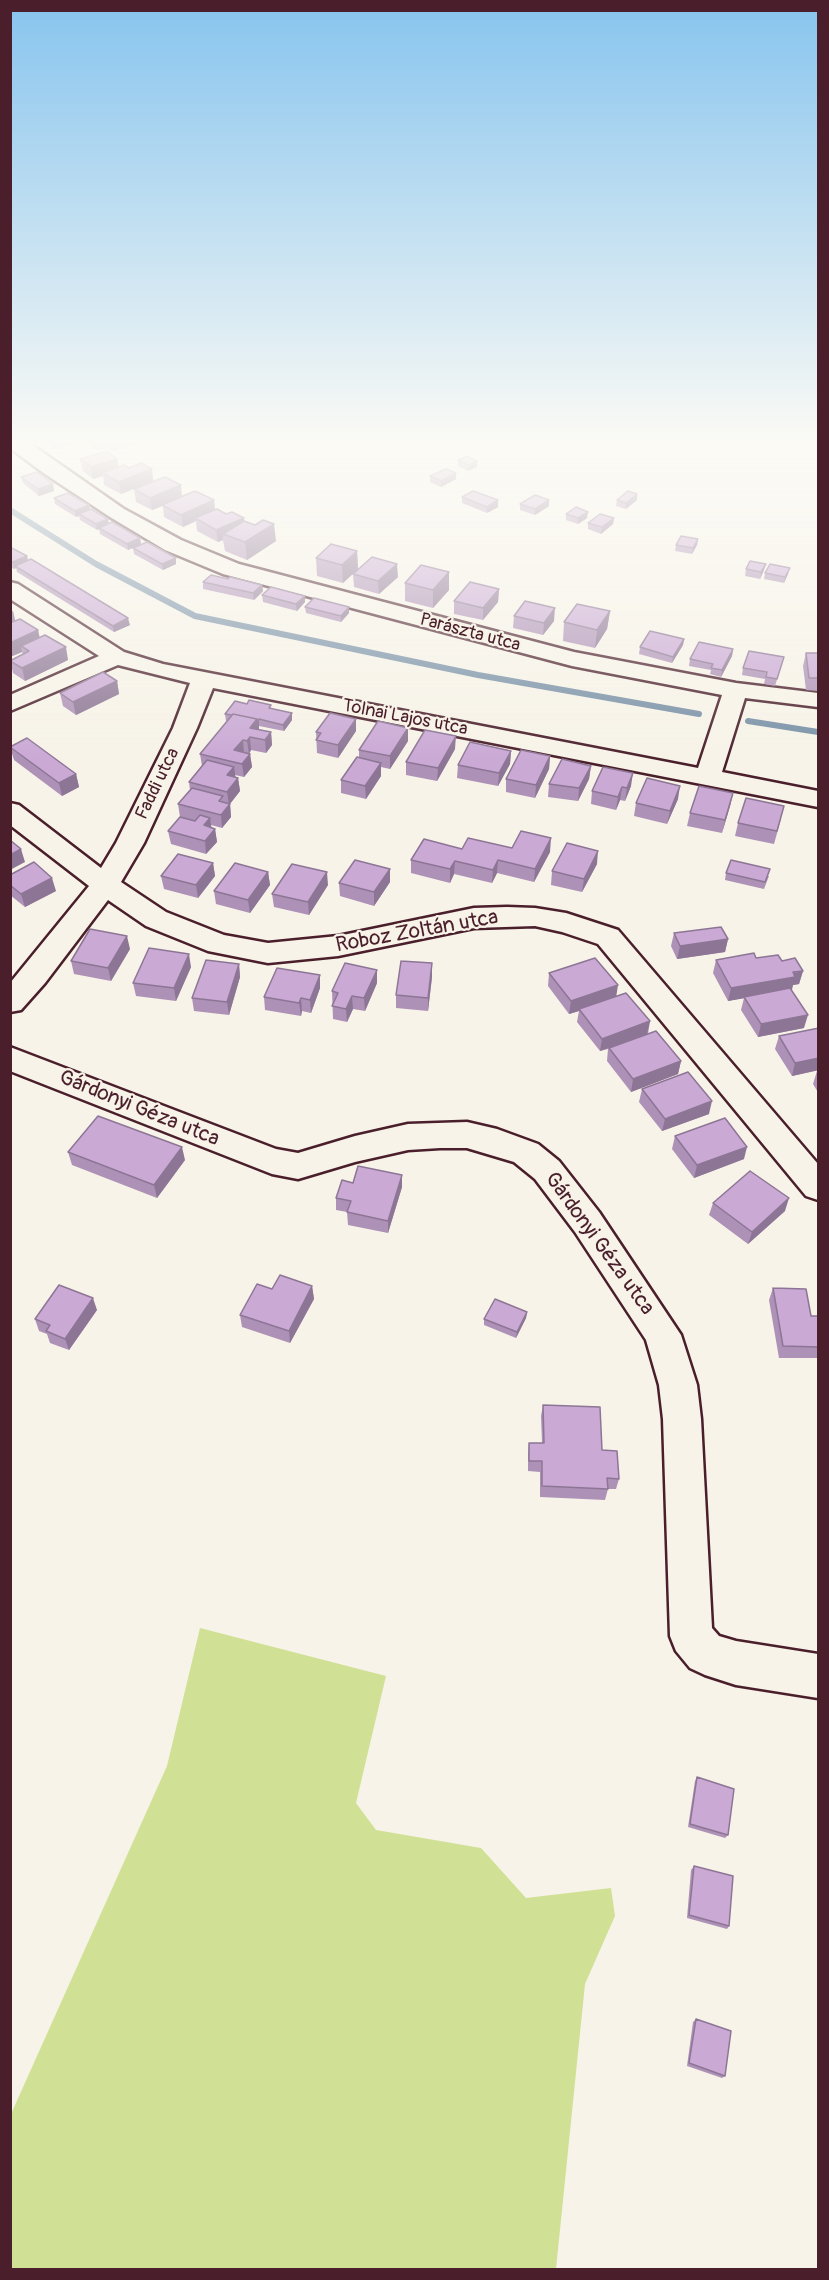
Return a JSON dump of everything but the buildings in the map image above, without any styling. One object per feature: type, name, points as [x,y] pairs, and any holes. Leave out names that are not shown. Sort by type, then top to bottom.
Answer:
[{"type":"street","name":"Parászta utca","points":[[183,548],[231,569],[572,659],[736,690],[819,700]]},
{"type":"street","name":"Tolnai Lajos utca","points":[[10,589],[116,657],[204,679],[819,799]]},
{"type":"street","points":[[10,704],[116,657]]},
{"type":"street","name":"Faddi utca","points":[[10,1002],[34,976],[105,885],[130,843],[185,728],[204,679]]},
{"type":"street","points":[[708,777],[736,690]]},
{"type":"street","name":"Roboz Zoltán utca","points":[[10,811],[105,885],[156,919],[218,944],[268,953],[338,946],[474,918],[507,916],[535,917],[566,923],[608,937],[819,1187]]},
{"type":"street","name":"Gárdonyi Géza utca","points":[[10,1058],[272,1161],[298,1166],[408,1137],[440,1135],[467,1135],[497,1142],[526,1153],[547,1170],[587,1222],[663,1335],[678,1385],[682,1419],[691,1636],[705,1653],[736,1663],[819,1676]]},
{"type":"green space","points":[[200,1628],[386,1676],[356,1803],[376,1830],[481,1848],[526,1898],[611,1888],[615,1916],[585,1984],[556,2269],[11,2269],[11,2114],[167,1766]]},
{"type":"waterway","points":[[71,548],[195,616],[478,675],[699,714]]},
{"type":"waterway","points":[[748,721],[818,732]]}]
